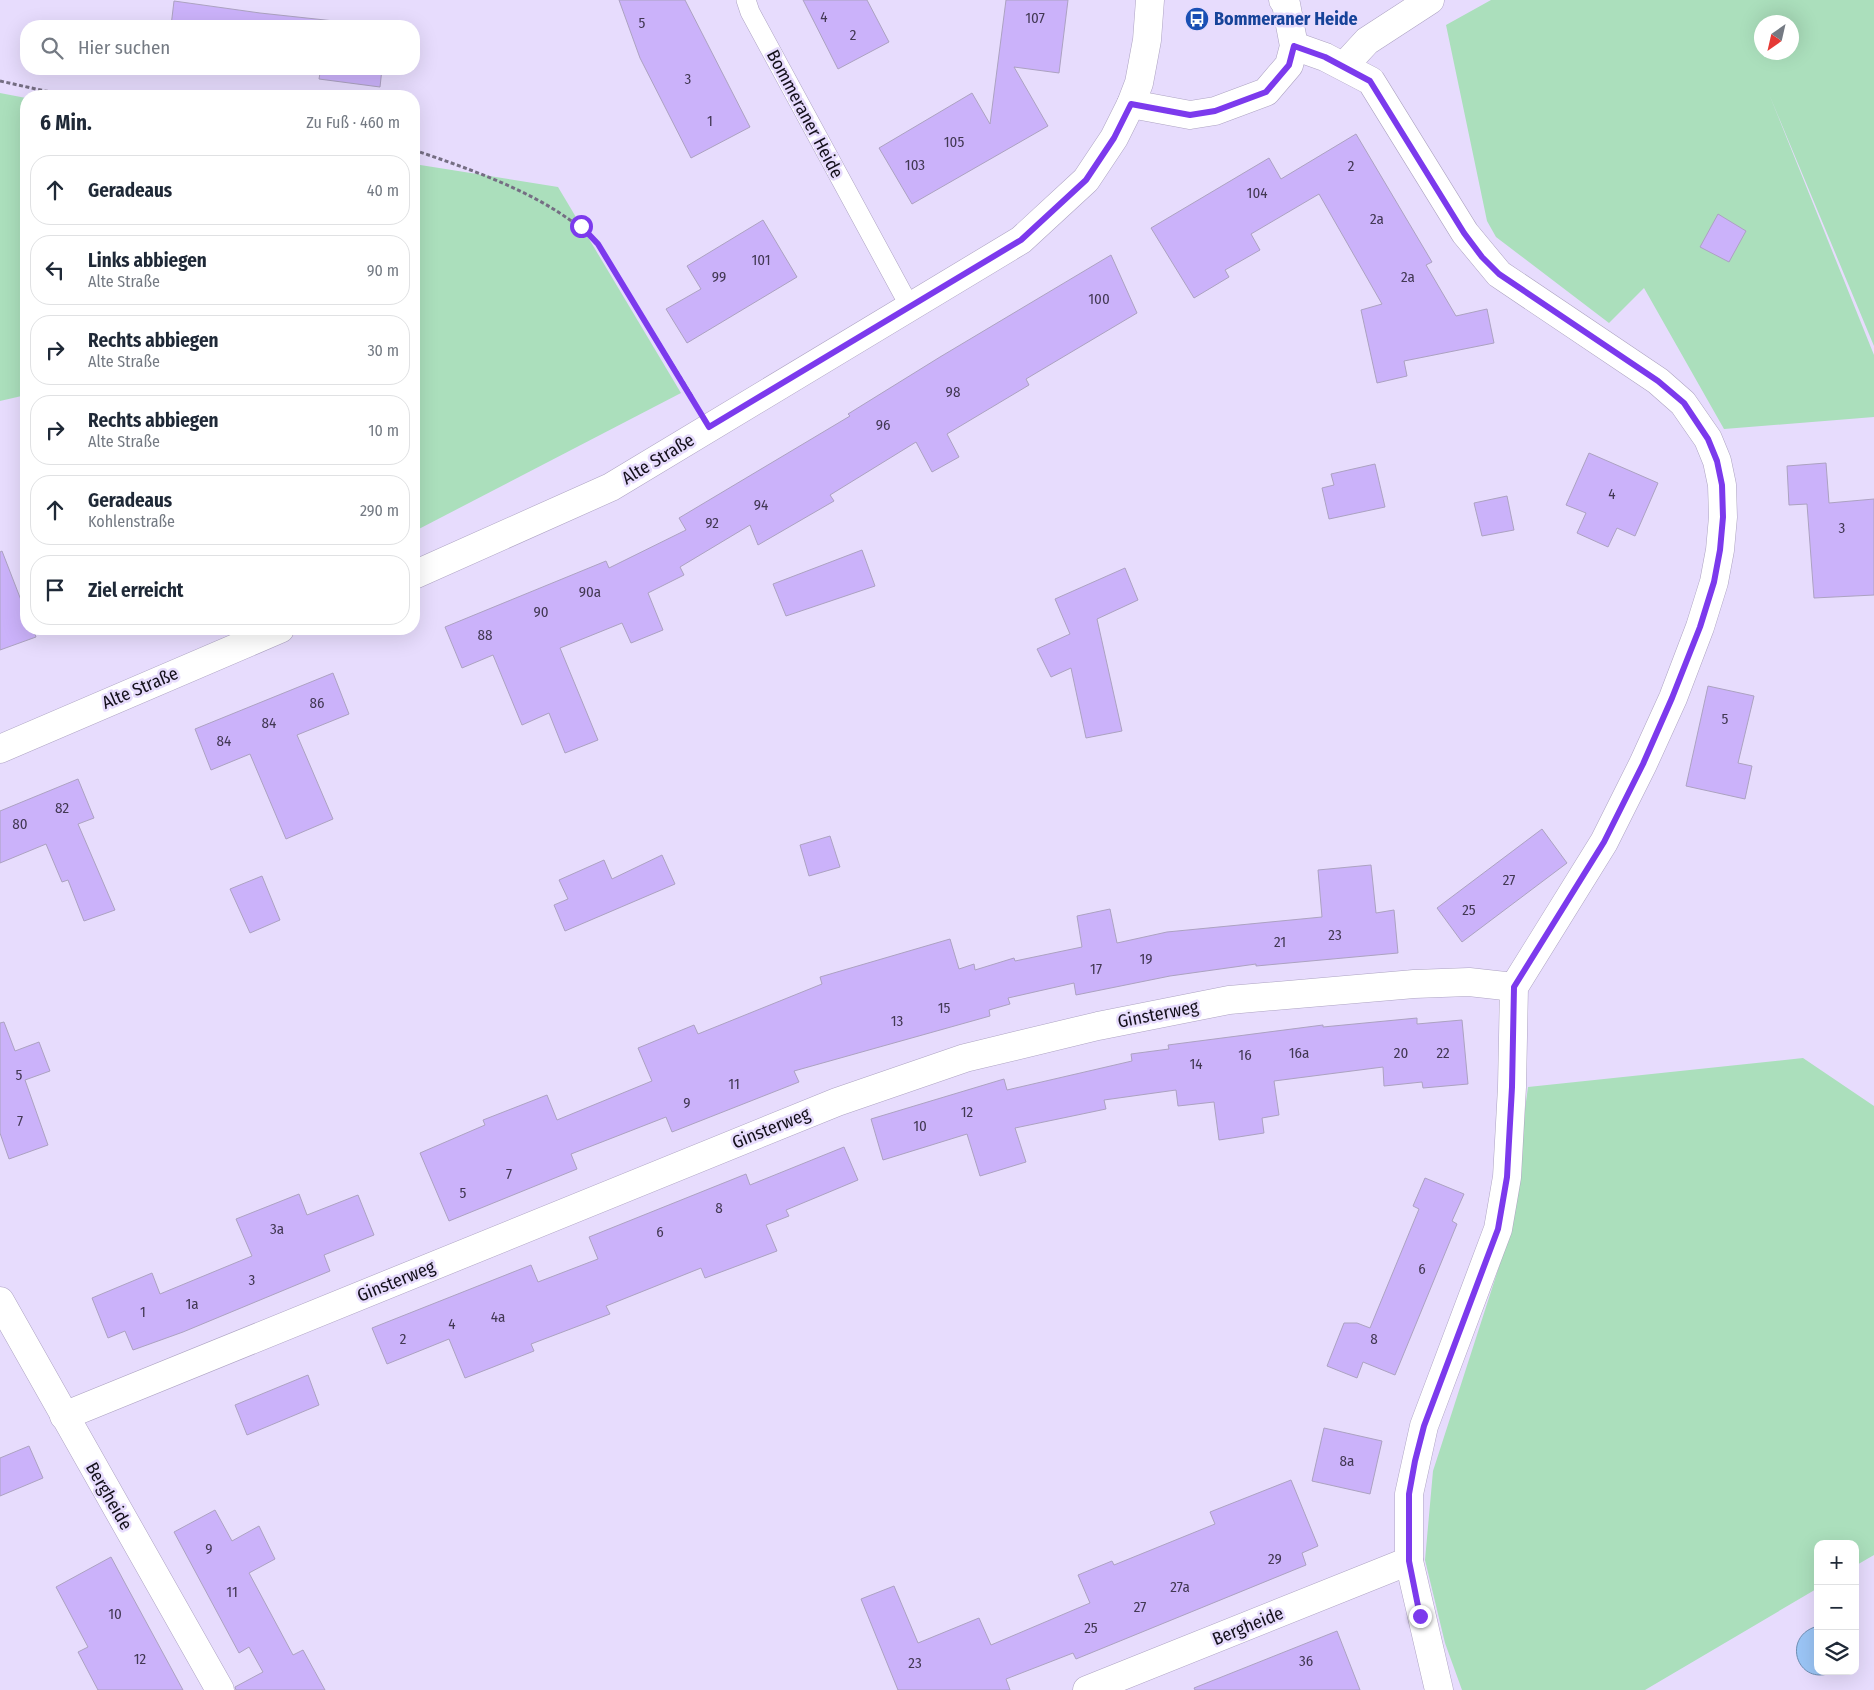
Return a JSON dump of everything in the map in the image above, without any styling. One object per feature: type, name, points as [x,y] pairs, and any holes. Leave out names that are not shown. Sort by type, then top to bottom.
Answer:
[{"type":"street","name":"Alte Straße","points":[[420,572],[611,487],[1021,240],[1086,180],[1114,138],[1131,104],[1138,82],[1147,40],[1150,0]]},
{"type":"street","points":[[1131,104],[1190,115],[1215,111],[1266,92],[1289,65],[1294,46],[1286,4],[1283,0]]},
{"type":"street","points":[[1344,66],[1367,41],[1430,0]]},
{"type":"street","points":[[1294,46],[1344,66],[1370,81],[1464,233],[1499,274],[1658,381],[1684,403],[1708,439],[1717,461],[1722,485],[1722,533],[1714,582],[1700,627],[1672,698],[1643,764],[1604,842],[1514,987],[1512,1087],[1504,1204],[1498,1229],[1424,1426],[1409,1494],[1409,1561],[1439,1690]]},
{"type":"street","name":"Alte Straße","points":[[0,749],[266,635]]},
{"type":"street","name":"Ginsterweg","points":[[64,1416],[837,1102],[965,1058],[1098,1026],[1229,1000],[1414,984],[1469,982],[1514,987]]},
{"type":"street","name":"Bergheide","points":[[0,1301],[220,1690]]},
{"type":"street","name":"Bergheide","points":[[1087,1690],[1409,1561]]},
{"type":"lane","name":"Bommeraner Heide","points":[[746,0],[750,12],[910,307]]},
{"type":"path","points":[[0,81],[37,90]]},
{"type":"path","points":[[420,152],[489,176],[581,226],[598,244],[709,427]]},
{"type":"green space","points":[[1491,0],[1874,0],[1874,346],[1769,94],[1874,355],[1874,417],[1724,429],[1644,288],[1609,323],[1496,237],[1487,221],[1446,25]]},
{"type":"green space","points":[[0,93],[20,97],[20,396],[0,401]]},
{"type":"green space","points":[[420,165],[558,187],[681,393],[420,528]]},
{"type":"green space","points":[[1803,1058],[1874,1106],[1874,1555],[1859,1564],[1859,1540],[1814,1540],[1814,1590],[1645,1690],[1462,1690],[1445,1643],[1425,1560],[1433,1471],[1507,1242],[1528,1087]]},
{"type":"water","points":[[1814,1628],[1814,1674],[1803,1668],[1796,1650],[1799,1640],[1806,1632]]},
{"type":"building","points":[[619,0],[685,0],[750,127],[691,158],[640,58]]},
{"type":"building","points":[[803,0],[867,0],[889,42],[838,69]]},
{"type":"building","points":[[1006,0],[1068,0],[1059,73],[1014,67],[1048,126],[912,204],[879,148],[972,93],[990,124]]},
{"type":"building","points":[[174,1],[325,20],[172,20]]},
{"type":"building","points":[[320,75],[381,75],[380,87],[319,79]]},
{"type":"building","points":[[1356,134],[1432,262],[1426,265],[1456,316],[1487,309],[1494,343],[1404,361],[1407,376],[1377,383],[1361,310],[1382,304],[1319,194],[1251,234],[1260,250],[1225,270],[1229,277],[1194,298],[1151,228],[1269,158],[1281,179]]},
{"type":"building","points":[[1718,214],[1746,231],[1729,262],[1700,247]]},
{"type":"building","points":[[763,220],[797,277],[687,343],[666,309],[701,289],[687,266]]},
{"type":"building","points":[[1111,255],[1137,313],[1026,379],[1029,385],[947,434],[959,457],[932,472],[916,442],[830,495],[834,501],[758,545],[750,525],[680,567],[684,575],[648,593],[663,630],[631,643],[622,623],[560,648],[598,740],[565,753],[549,713],[522,725],[493,655],[462,668],[445,627],[606,561],[609,568],[686,530],[679,518],[850,416],[848,414],[940,357]]},
{"type":"building","points":[[1589,453],[1658,483],[1635,536],[1617,528],[1608,547],[1577,533],[1586,513],[1566,505]]},
{"type":"building","points":[[1826,463],[1829,503],[1874,499],[1874,595],[1814,598],[1807,504],[1789,505],[1787,466]]},
{"type":"building","points":[[1375,464],[1385,507],[1329,519],[1322,488],[1334,485],[1331,474]]},
{"type":"building","points":[[1507,496],[1514,530],[1482,536],[1474,503]]},
{"type":"building","points":[[862,550],[875,586],[786,616],[773,584]]},
{"type":"building","points":[[2,551],[20,598],[20,635],[35,635],[36,637],[0,650],[0,552]]},
{"type":"building","points":[[1125,568],[1138,600],[1097,619],[1122,731],[1086,738],[1071,668],[1051,677],[1037,649],[1070,634],[1055,599]]},
{"type":"building","points":[[333,673],[349,714],[297,735],[333,819],[286,839],[250,754],[211,770],[195,729]]},
{"type":"building","points":[[1708,686],[1754,696],[1738,763],[1752,766],[1745,799],[1686,786]]},
{"type":"building","points":[[78,779],[94,818],[78,824],[115,910],[84,921],[68,880],[62,882],[46,844],[0,863],[0,811]]},
{"type":"building","points":[[1542,829],[1567,863],[1462,942],[1437,908]]},
{"type":"building","points":[[830,836],[840,867],[809,876],[800,845]]},
{"type":"building","points":[[662,855],[675,884],[565,931],[554,905],[568,899],[559,880],[604,860],[612,879]]},
{"type":"building","points":[[1371,865],[1376,913],[1394,910],[1398,953],[1256,966],[1256,964],[1170,976],[1076,995],[1074,983],[1008,998],[1010,1004],[989,1010],[990,1016],[794,1071],[799,1082],[672,1132],[666,1117],[571,1154],[577,1169],[449,1221],[420,1153],[485,1125],[483,1120],[547,1095],[557,1120],[652,1081],[638,1048],[694,1025],[698,1034],[822,984],[820,977],[950,939],[959,969],[974,964],[975,970],[1014,958],[1015,961],[1082,947],[1077,916],[1110,909],[1117,943],[1167,932],[1322,917],[1318,870]]},
{"type":"building","points":[[262,876],[280,920],[250,933],[230,889]]},
{"type":"building","points":[[1417,1018],[1417,1024],[1462,1020],[1468,1084],[1423,1088],[1422,1082],[1384,1086],[1383,1067],[1274,1081],[1279,1115],[1262,1118],[1264,1133],[1219,1140],[1214,1102],[1178,1106],[1176,1090],[1104,1100],[1106,1109],[1015,1128],[1026,1162],[980,1176],[967,1134],[883,1160],[871,1119],[1004,1079],[1007,1090],[1132,1061],[1131,1054],[1169,1049],[1168,1045],[1323,1025],[1323,1027]]},
{"type":"building","points":[[4,1022],[15,1051],[39,1042],[50,1071],[25,1080],[48,1145],[9,1159],[0,1133],[0,1023]]},
{"type":"building","points":[[844,1147],[858,1180],[786,1210],[789,1216],[766,1225],[777,1251],[705,1278],[701,1268],[606,1306],[610,1314],[531,1344],[534,1351],[465,1378],[449,1339],[387,1364],[372,1328],[531,1265],[538,1282],[598,1259],[589,1237],[746,1174],[750,1185]]},
{"type":"building","points":[[1425,1178],[1464,1194],[1452,1221],[1457,1224],[1395,1375],[1363,1362],[1357,1378],[1327,1366],[1344,1323],[1357,1323],[1370,1328],[1419,1209],[1413,1206]]},
{"type":"building","points":[[299,1194],[307,1215],[358,1195],[374,1235],[324,1255],[330,1271],[183,1332],[133,1350],[125,1331],[108,1338],[92,1298],[152,1273],[160,1294],[252,1256],[236,1219]]},
{"type":"building","points":[[308,1375],[319,1405],[247,1435],[235,1405]]},
{"type":"building","points":[[1324,1428],[1382,1441],[1370,1494],[1312,1481]]},
{"type":"building","points":[[29,1446],[43,1478],[0,1496],[0,1458]]},
{"type":"building","points":[[1291,1480],[1318,1546],[1302,1553],[1306,1565],[1076,1659],[1073,1653],[1006,1679],[1010,1690],[898,1690],[861,1599],[894,1586],[918,1643],[979,1618],[991,1645],[1090,1603],[1078,1575],[1112,1561],[1114,1565],[1215,1524],[1210,1512]]},
{"type":"building","points":[[215,1510],[232,1541],[259,1526],[275,1559],[249,1573],[293,1655],[303,1650],[325,1690],[236,1690],[235,1687],[263,1672],[249,1647],[239,1653],[174,1532]]},
{"type":"building","points":[[111,1557],[183,1690],[98,1690],[78,1652],[88,1647],[56,1587]]},
{"type":"building","points":[[1337,1631],[1360,1690],[1195,1690],[1194,1688]]},
{"type":"place","name":"Bommeraner Heide","points":[[1197,19]]},
{"type":"route","points":[[581,226],[598,244],[687,387],[709,427],[1021,240],[1086,180],[1114,138],[1131,104],[1190,115],[1215,111],[1266,92],[1289,65],[1294,46],[1325,57],[1370,81],[1464,233],[1482,257],[1499,274],[1658,381],[1684,403],[1708,439],[1717,461],[1722,485],[1723,517],[1720,550],[1714,582],[1700,627],[1643,764],[1604,842],[1514,987],[1512,1087],[1504,1204],[1498,1229],[1424,1426],[1409,1494],[1409,1561],[1420,1616]]}]
